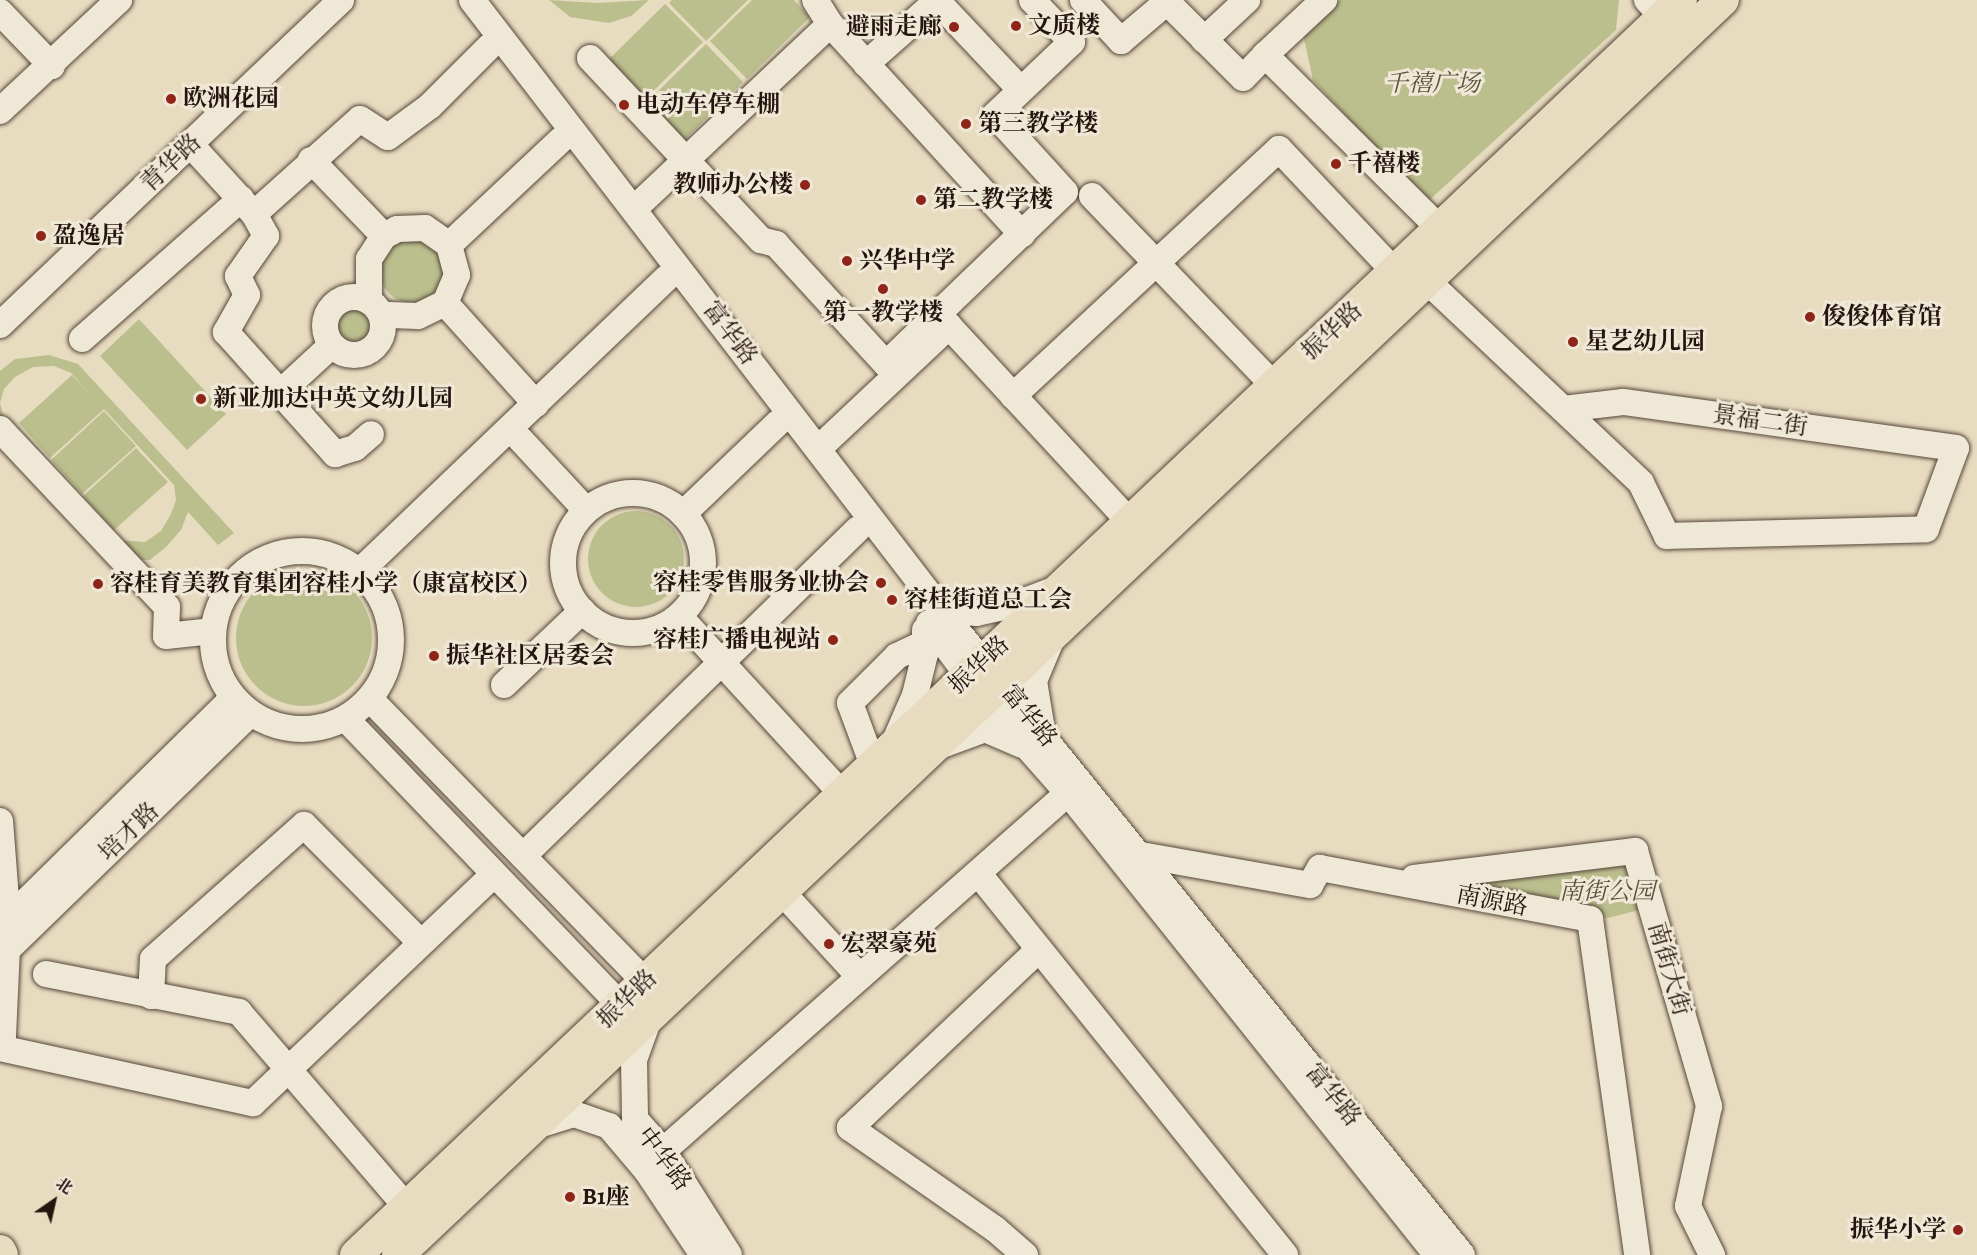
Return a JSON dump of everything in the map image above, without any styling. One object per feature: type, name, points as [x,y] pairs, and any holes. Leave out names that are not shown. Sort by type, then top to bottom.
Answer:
[{"type":"main road","name":"振华路","points":[[398,1255],[933,749],[985,679],[1062,587],[1130,522],[1668,14],[1723,0]]},
{"type":"main road","name":"振华路","points":[[356,1255],[882,756],[985,679],[1053,634],[1427,281],[1668,14]]},
{"type":"street","points":[[0,111],[51,66],[119,0]]},
{"type":"street","name":"富华路","points":[[459,0],[490,46],[858,529],[934,614]]},
{"type":"street","name":"富华路","points":[[472,0],[819,449],[934,614],[985,679],[1035,740],[1140,855],[1462,1255]]},
{"type":"street","points":[[814,0],[830,24],[1022,234]]},
{"type":"street","points":[[590,58],[761,240],[776,244],[886,364],[1065,192],[995,115],[1072,42],[1032,0]]},
{"type":"street","points":[[1083,0],[1122,41],[1167,2],[1243,78],[1323,0]]},
{"type":"street","points":[[1204,40],[1247,0]]},
{"type":"street","points":[[866,64],[937,1],[1021,90]]},
{"type":"street","name":"青华路","points":[[0,325],[191,145],[330,4]]},
{"type":"street","points":[[0,12],[51,66]]},
{"type":"street","points":[[635,208],[830,24]]},
{"type":"street","points":[[82,339],[247,206],[311,160],[360,119],[388,137],[430,106],[490,46]]},
{"type":"street","points":[[1265,55],[1440,229]]},
{"type":"street","points":[[449,245],[561,140]]},
{"type":"street","points":[[191,145],[247,206],[266,236],[238,276],[248,295],[226,332],[335,454],[355,448],[371,434]]},
{"type":"street","points":[[1014,396],[1279,149],[1395,272]]},
{"type":"street","points":[[311,160],[384,236]]},
{"type":"street","points":[[1092,196],[1274,386]]},
{"type":"street","points":[[449,245],[425,228],[404,228],[384,236],[369,259],[375,308],[382,335],[371,350],[353,355],[332,345],[325,322],[334,305],[351,297],[375,308],[418,316],[445,303],[457,275],[449,245]]},
{"type":"street","points":[[1427,281],[1563,409]]},
{"type":"street","points":[[364,578],[536,404],[671,283]]},
{"type":"street","points":[[364,578],[520,440],[671,283]]},
{"type":"street","points":[[445,303],[536,404]]},
{"type":"street","points":[[819,449],[949,326],[1130,522]]},
{"type":"street","points":[[280,392],[332,345]]},
{"type":"street","name":"景福二街","points":[[1623,402],[1956,448],[1926,529],[1668,536],[1641,483],[1563,409],[1623,402]]},
{"type":"street","points":[[683,514],[778,423]]},
{"type":"street","points":[[0,429],[166,607],[166,636],[213,631]]},
{"type":"street","points":[[520,440],[586,510]]},
{"type":"street","points":[[635,494],[666,501],[683,514],[697,532],[703,566],[694,599],[680,616],[662,628],[640,633],[619,632],[598,624],[582,611],[569,592],[563,571],[564,548],[572,528],[586,510],[604,499],[635,494]]},
{"type":"street","points":[[523,856],[858,529]]},
{"type":"street","points":[[285,552],[316,552],[345,562],[364,578],[383,603],[391,628],[391,653],[384,678],[370,699],[346,719],[317,729],[286,729],[242,706],[217,671],[213,631],[217,610],[232,583],[256,563],[285,552]]},
{"type":"street","points":[[925,643],[897,656],[849,703],[882,756],[915,695],[925,643],[934,614],[976,613],[1017,604],[1062,587]]},
{"type":"street","points":[[504,685],[582,611]]},
{"type":"street","points":[[680,616],[720,664],[842,794]]},
{"type":"street","points":[[933,749],[985,729],[1035,740],[1034,681],[1053,634]]},
{"type":"street","points":[[370,699],[645,982]]},
{"type":"street","name":"培才路","points":[[8,919],[242,706]]},
{"type":"street","name":"培才路","points":[[8,950],[242,706]]},
{"type":"street","points":[[346,719],[620,1005]]},
{"type":"street","name":"富华路","points":[[1035,740],[1068,793],[1437,1255]]},
{"type":"street","points":[[663,1151],[1068,793]]},
{"type":"street","points":[[0,821],[8,919],[8,950],[0,1037]]},
{"type":"street","points":[[151,996],[153,959],[304,825],[421,943]]},
{"type":"street","name":"南街大街","points":[[1389,881],[1635,851],[1709,1106],[1688,1206],[1712,1255]]},
{"type":"street","name":"南源路","points":[[1140,855],[1310,885],[1320,868],[1590,919],[1637,1255]]},
{"type":"street","points":[[978,873],[1285,1255]]},
{"type":"street","points":[[0,1048],[252,1103],[494,874]]},
{"type":"street","points":[[782,892],[860,977]]},
{"type":"street","points":[[1025,1255],[995,1229],[850,1128],[1039,949]]},
{"type":"street","points":[[46,974],[239,1012],[406,1207]]},
{"type":"street","name":"中华路","points":[[649,1018],[634,1060],[634,1119],[663,1151],[729,1255]]},
{"type":"street","name":"中华路","points":[[535,1126],[574,1114],[609,1126],[647,1171],[703,1255]]},
{"type":"green space","points":[[549,0],[597,3],[649,0],[631,16],[609,23],[570,17]]},
{"type":"green space","points":[[672,0],[748,0],[706,41],[669,3]]},
{"type":"green space","points":[[752,0],[794,0],[810,17],[747,79],[710,41]]},
{"type":"green space","name":"千禧广场","points":[[1340,0],[1619,0],[1616,30],[1426,203],[1313,80],[1303,34]]},
{"type":"green space","points":[[665,4],[703,42],[640,104],[602,66]]},
{"type":"green space","points":[[706,44],[743,82],[680,144],[643,106]]},
{"type":"green space","points":[[406,239],[418,239],[435,248],[442,259],[444,271],[442,283],[435,294],[418,303],[406,303],[394,298],[385,289],[380,277],[380,265],[385,253],[394,244]]},
{"type":"green space","points":[[354,303],[362,304],[369,309],[374,316],[374,332],[369,339],[362,344],[354,345],[346,344],[339,339],[334,332],[333,324],[334,316],[339,309],[346,304]]},
{"type":"green space","points":[[139,319],[226,414],[187,450],[100,356]]},
{"type":"green space","points":[[49,355],[78,364],[234,533],[218,545],[188,512],[181,530],[166,547],[150,560],[140,560],[0,439],[0,403],[0,371],[15,359]],"holes":[[[54,366],[71,373],[92,396],[72,375],[19,423],[50,458],[104,409],[174,485],[176,500],[161,531],[145,542],[118,540],[4,417],[0,403],[4,389],[15,377],[33,367]]]},
{"type":"green space","points":[[104,411],[136,446],[82,494],[51,460]]},
{"type":"green space","points":[[136,448],[168,482],[114,530],[83,496]]},
{"type":"green space","points":[[636,511],[654,515],[670,525],[680,541],[684,559],[680,577],[670,593],[654,603],[636,607],[618,603],[602,593],[592,577],[588,559],[592,541],[602,525],[618,515]]},
{"type":"green space","points":[[304,570],[330,575],[342,581],[352,590],[361,600],[367,612],[372,638],[367,664],[361,676],[352,686],[342,695],[330,701],[304,706],[278,701],[266,695],[256,686],[247,676],[241,664],[236,638],[241,612],[247,600],[256,590],[266,581],[278,575]]},
{"type":"green space","name":"南街公园","points":[[1624,865],[1635,871],[1643,909],[1608,918],[1430,881]]},
{"type":"place","name":"文质楼","points":[[1016,26]]},
{"type":"place","name":"避雨走廊","points":[[954,27]]},
{"type":"place","name":"欧洲花园","points":[[171,99]]},
{"type":"place","name":"电动车停车棚","points":[[624,105]]},
{"type":"place","name":"第三教学楼","points":[[966,124]]},
{"type":"place","name":"千禧楼","points":[[1336,164]]},
{"type":"place","name":"教师办公楼","points":[[805,185]]},
{"type":"place","name":"第二教学楼","points":[[921,200]]},
{"type":"place","name":"盈逸居","points":[[41,236]]},
{"type":"place","name":"兴华中学","points":[[847,261]]},
{"type":"place","name":"第一教学楼","points":[[883,289]]},
{"type":"place","name":"俊俊体育馆","points":[[1810,317]]},
{"type":"place","name":"星艺幼儿园","points":[[1573,342]]},
{"type":"place","name":"新亚加达中英文幼儿园","points":[[201,399]]},
{"type":"place","name":"容桂零售服务业协会","points":[[881,583]]},
{"type":"place","name":"容桂育美教育集团容桂小学（康富校区）","points":[[98,584]]},
{"type":"place","name":"容桂街道总工会","points":[[892,600]]},
{"type":"place","name":"容桂广播电视站","points":[[833,640]]},
{"type":"place","name":"振华社区居委会","points":[[434,656]]},
{"type":"place","name":"宏翠豪苑","points":[[829,944]]},
{"type":"place","name":"B1座","points":[[570,1197]]},
{"type":"place","name":"振华小学","points":[[1958,1230]]}]
